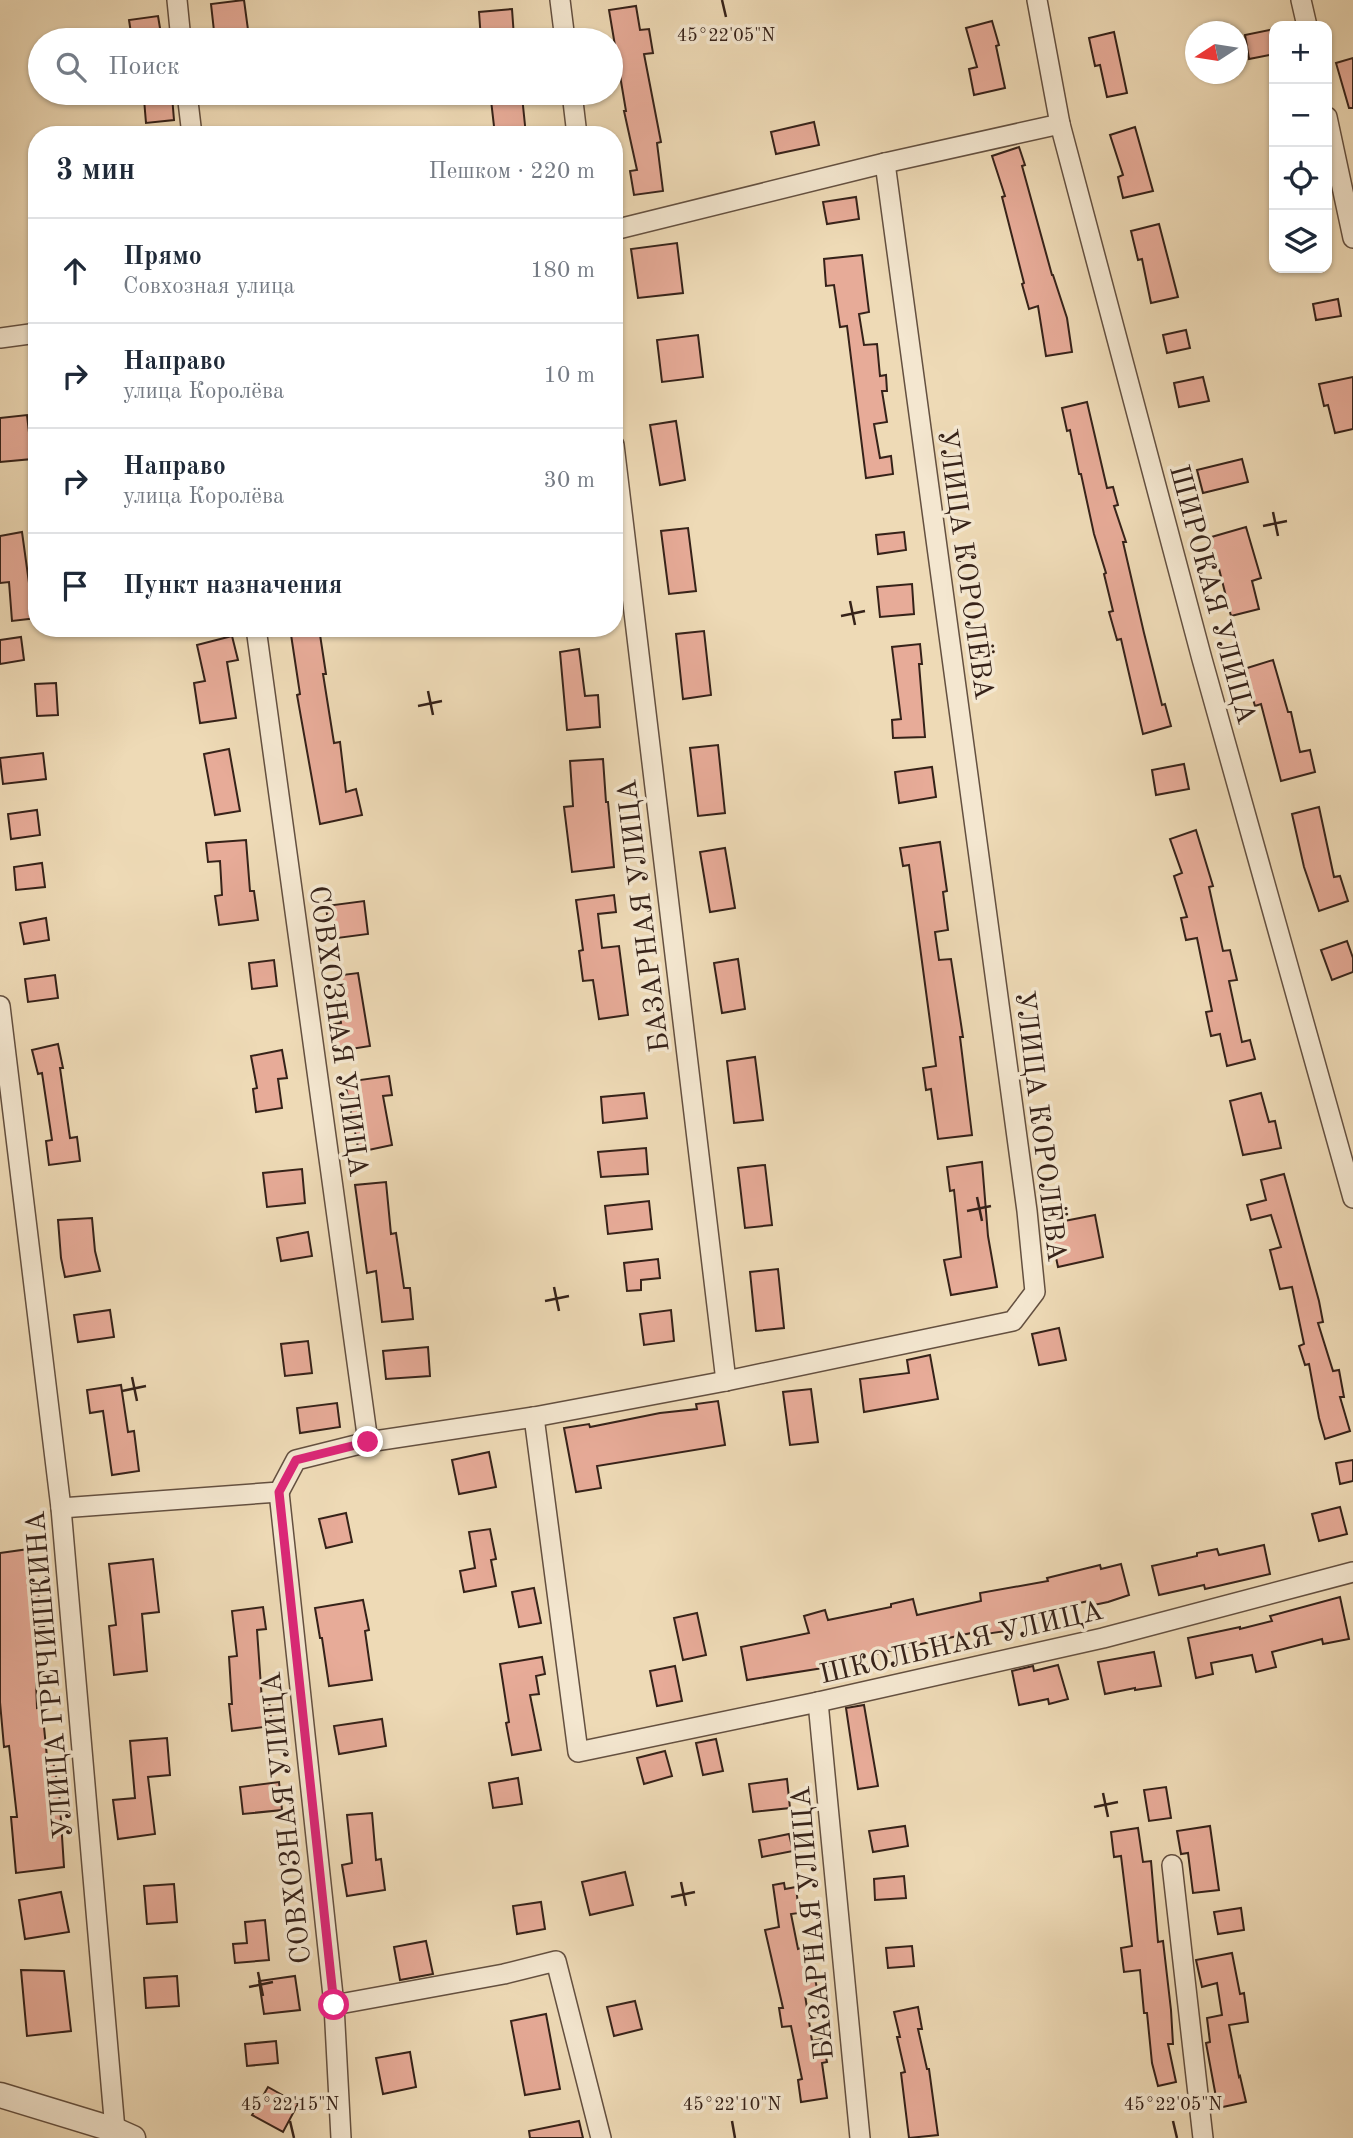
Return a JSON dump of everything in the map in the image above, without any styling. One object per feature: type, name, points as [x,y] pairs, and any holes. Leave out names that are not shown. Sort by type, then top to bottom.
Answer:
[{"type":"street","points":[[177,0],[180,28]]},
{"type":"street","points":[[560,0],[564,28]]},
{"type":"street","name":"ШИРОКАЯ УЛИЦА","points":[[1037,0],[1060,124],[1202,659],[1353,1198]]},
{"type":"street","points":[[1301,0],[1306,21]]},
{"type":"street","points":[[188,105],[191,126]]},
{"type":"street","points":[[573,105],[576,126]]},
{"type":"street","points":[[623,228],[885,163],[1060,124]]},
{"type":"street","points":[[1332,140],[1353,238]]},
{"type":"street","name":"УЛИЦА КОРОЛЁВА","points":[[279,1492],[296,1460],[368,1442],[534,1417],[726,1381],[1013,1321],[1035,1292],[1027,1211],[885,163]]},
{"type":"street","points":[[0,338],[28,334]]},
{"type":"street","name":"БАЗАРНАЯ УЛИЦА","points":[[623,520],[726,1381]]},
{"type":"street","name":"СОВХОЗНАЯ УЛИЦА","points":[[257,637],[368,1442]]},
{"type":"street","name":"УЛИЦА ГРЕЧИШКИНА","points":[[0,1006],[61,1507],[124,2134]]},
{"type":"street","name":"ШКОЛЬНАЯ УЛИЦА","points":[[534,1417],[579,1752],[1103,1638],[1353,1572]]},
{"type":"street","points":[[61,1507],[279,1492]]},
{"type":"street","name":"СОВХОЗНАЯ УЛИЦА","points":[[279,1492],[334,2005],[341,2138]]},
{"type":"street","name":"БАЗАРНАЯ УЛИЦА","points":[[818,1702],[860,2138]]},
{"type":"street","points":[[1172,1865],[1203,2138]]},
{"type":"street","points":[[334,2005],[503,1974],[556,1961],[601,2138]]},
{"type":"street","points":[[0,2095],[124,2134]]},
{"type":"building","points":[[244,0],[248,28],[214,28],[211,4]]},
{"type":"building","points":[[636,6],[640,30],[649,29],[653,53],[644,54],[661,142],[657,143],[663,191],[634,195],[630,171],[637,170],[624,111],[623,28],[612,28],[609,10]]},
{"type":"building","points":[[512,9],[513,28],[480,28],[479,12]]},
{"type":"building","points":[[158,16],[160,28],[130,28],[129,20]]},
{"type":"building","points":[[992,21],[999,45],[996,46],[1005,88],[974,95],[969,69],[977,67],[966,28]]},
{"type":"building","points":[[1269,30],[1269,55],[1249,59],[1248,34]]},
{"type":"building","points":[[1114,32],[1127,93],[1107,97],[1100,65],[1095,66],[1089,38]]},
{"type":"building","points":[[1353,58],[1353,108],[1349,108],[1336,63]]},
{"type":"building","points":[[144,105],[173,105],[174,120],[146,123]]},
{"type":"building","points":[[492,105],[523,105],[525,126],[494,126]]},
{"type":"building","points":[[814,122],[819,145],[776,154],[771,132]]},
{"type":"building","points":[[1135,127],[1153,191],[1123,198],[1118,177],[1123,175],[1110,135]]},
{"type":"building","points":[[1019,147],[1052,275],[1067,318],[1072,352],[1046,356],[1038,306],[1029,309],[1022,284],[1024,283],[1002,197],[1005,196],[992,156]]},
{"type":"building","points":[[856,197],[859,219],[827,224],[823,202]]},
{"type":"building","points":[[1159,224],[1178,297],[1151,303],[1142,259],[1138,260],[1131,231]]},
{"type":"building","points":[[677,243],[683,293],[638,298],[631,249]]},
{"type":"building","points":[[862,255],[869,312],[859,314],[864,345],[877,344],[880,376],[886,375],[887,391],[882,391],[887,422],[874,424],[880,458],[891,456],[893,474],[866,478],[847,326],[840,327],[834,285],[826,286],[824,259]]},
{"type":"building","points":[[1338,299],[1341,316],[1316,320],[1313,304]]},
{"type":"building","points":[[1186,330],[1190,348],[1167,353],[1163,335]]},
{"type":"building","points":[[698,335],[703,377],[662,382],[657,340]]},
{"type":"building","points":[[1203,377],[1209,401],[1179,407],[1174,383]]},
{"type":"building","points":[[1353,377],[1353,429],[1335,433],[1319,384]]},
{"type":"building","points":[[1087,402],[1107,488],[1113,487],[1118,505],[1114,506],[1126,542],[1123,542],[1144,633],[1162,705],[1165,704],[1171,726],[1143,734],[1121,639],[1117,640],[1109,612],[1113,611],[1104,574],[1106,573],[1062,408]]},
{"type":"building","points":[[27,415],[28,459],[0,462],[0,418]]},
{"type":"building","points":[[676,421],[685,480],[660,485],[650,425]]},
{"type":"building","points":[[1242,459],[1248,482],[1203,493],[1197,470]]},
{"type":"building","points":[[1246,527],[1261,578],[1252,581],[1259,609],[1231,616],[1216,557],[1208,538]]},
{"type":"building","points":[[688,528],[696,591],[669,594],[661,531]]},
{"type":"building","points":[[22,532],[28,576],[28,619],[12,621],[9,582],[0,583],[0,536]]},
{"type":"building","points":[[904,532],[906,550],[878,554],[876,535]]},
{"type":"building","points":[[912,584],[914,614],[880,617],[877,587]]},
{"type":"building","points":[[704,631],[711,695],[683,699],[676,634]]},
{"type":"building","points":[[21,637],[24,660],[0,664],[0,640]]},
{"type":"building","points":[[232,637],[238,660],[227,662],[236,718],[200,723],[194,683],[205,681],[197,645]]},
{"type":"building","points":[[291,637],[320,637],[326,674],[323,674],[334,743],[340,742],[346,792],[356,789],[362,815],[320,824],[297,695],[300,694]]},
{"type":"building","points":[[920,644],[925,737],[893,738],[892,720],[901,719],[892,647]]},
{"type":"building","points":[[579,649],[585,696],[598,695],[600,727],[567,730],[560,652]]},
{"type":"building","points":[[1273,660],[1288,712],[1291,712],[1300,752],[1310,750],[1315,772],[1281,781],[1261,704],[1255,706],[1244,669]]},
{"type":"building","points":[[56,683],[58,715],[37,716],[35,684]]},
{"type":"building","points":[[718,745],[725,813],[698,816],[690,748]]},
{"type":"building","points":[[229,749],[240,811],[215,815],[204,754]]},
{"type":"building","points":[[43,753],[46,779],[3,784],[0,758]]},
{"type":"building","points":[[603,759],[614,867],[572,872],[564,807],[573,806],[570,761]]},
{"type":"building","points":[[1184,764],[1189,789],[1156,795],[1152,770]]},
{"type":"building","points":[[932,767],[936,797],[899,803],[895,772]]},
{"type":"building","points":[[1319,807],[1334,877],[1340,876],[1348,901],[1319,911],[1304,867],[1292,814]]},
{"type":"building","points":[[37,810],[40,835],[11,839],[8,814]]},
{"type":"building","points":[[1196,830],[1213,886],[1209,887],[1223,951],[1230,950],[1237,980],[1229,981],[1242,1042],[1250,1040],[1255,1059],[1227,1066],[1220,1034],[1211,1036],[1206,1012],[1212,1011],[1197,938],[1186,940],[1181,918],[1187,917],[1174,876],[1182,873],[1170,839]]},
{"type":"building","points":[[246,840],[250,891],[254,891],[258,920],[219,925],[215,896],[222,895],[220,861],[208,862],[206,843]]},
{"type":"building","points":[[940,842],[947,891],[943,892],[948,930],[935,932],[939,960],[951,959],[963,1037],[960,1037],[972,1135],[938,1139],[931,1089],[926,1090],[923,1068],[936,1066],[909,865],[903,866],[900,848]]},
{"type":"building","points":[[725,848],[735,908],[710,912],[700,852]]},
{"type":"building","points":[[42,863],[45,887],[16,890],[14,867]]},
{"type":"building","points":[[614,895],[616,912],[598,914],[602,948],[619,946],[628,1015],[599,1019],[593,980],[583,981],[579,951],[583,950],[576,900]]},
{"type":"building","points":[[364,901],[368,934],[330,939],[326,906]]},
{"type":"building","points":[[46,918],[49,940],[24,944],[20,923]]},
{"type":"building","points":[[1347,941],[1353,958],[1353,972],[1332,980],[1321,950]]},
{"type":"building","points":[[738,959],[745,1009],[722,1013],[714,963]]},
{"type":"building","points":[[274,960],[277,986],[252,989],[249,963]]},
{"type":"building","points":[[358,973],[370,1046],[338,1051],[334,1024],[341,1023],[334,976]]},
{"type":"building","points":[[55,975],[58,998],[28,1002],[25,979]]},
{"type":"building","points":[[58,1044],[70,1138],[77,1137],[80,1161],[49,1165],[46,1141],[52,1140],[42,1073],[38,1074],[32,1050]]},
{"type":"building","points":[[282,1050],[287,1078],[278,1079],[282,1108],[256,1112],[253,1089],[257,1088],[251,1056]]},
{"type":"building","points":[[755,1057],[763,1120],[734,1123],[727,1061]]},
{"type":"building","points":[[389,1076],[392,1095],[383,1096],[392,1145],[359,1152],[345,1082]]},
{"type":"building","points":[[644,1093],[647,1118],[603,1123],[601,1097]]},
{"type":"building","points":[[1261,1093],[1269,1122],[1275,1121],[1281,1148],[1243,1155],[1230,1101]]},
{"type":"building","points":[[646,1148],[648,1174],[601,1177],[598,1152]]},
{"type":"building","points":[[982,1162],[988,1236],[997,1287],[951,1295],[944,1260],[961,1257],[954,1190],[950,1191],[947,1167]]},
{"type":"building","points":[[765,1165],[772,1225],[745,1228],[738,1168]]},
{"type":"building","points":[[302,1169],[305,1203],[267,1207],[263,1173]]},
{"type":"building","points":[[1284,1174],[1319,1301],[1323,1322],[1318,1323],[1333,1371],[1339,1370],[1344,1397],[1340,1397],[1350,1431],[1325,1439],[1309,1364],[1305,1365],[1299,1346],[1304,1344],[1292,1287],[1280,1289],[1270,1250],[1281,1247],[1271,1215],[1251,1220],[1247,1205],[1266,1200],[1261,1180]]},
{"type":"building","points":[[386,1182],[391,1234],[396,1233],[404,1288],[410,1288],[413,1319],[382,1322],[376,1271],[367,1273],[355,1185]]},
{"type":"building","points":[[649,1201],[652,1229],[608,1234],[605,1206]]},
{"type":"building","points":[[1095,1215],[1103,1257],[1058,1267],[1049,1224]]},
{"type":"building","points":[[92,1218],[100,1271],[65,1277],[58,1220]]},
{"type":"building","points":[[308,1232],[312,1256],[281,1261],[277,1238]]},
{"type":"building","points":[[658,1259],[660,1278],[641,1280],[641,1290],[627,1291],[624,1263]]},
{"type":"building","points":[[778,1269],[784,1328],[756,1331],[750,1272]]},
{"type":"building","points":[[110,1310],[114,1337],[78,1342],[74,1315]]},
{"type":"building","points":[[671,1310],[674,1341],[644,1345],[640,1314]]},
{"type":"building","points":[[1059,1328],[1066,1360],[1039,1365],[1032,1334]]},
{"type":"building","points":[[308,1341],[312,1373],[285,1376],[281,1344]]},
{"type":"building","points":[[428,1347],[430,1376],[386,1379],[383,1351]]},
{"type":"building","points":[[930,1355],[938,1399],[864,1412],[860,1379],[909,1373],[907,1360]]},
{"type":"building","points":[[121,1385],[128,1432],[134,1431],[139,1471],[112,1475],[103,1411],[90,1413],[87,1390]]},
{"type":"building","points":[[811,1389],[818,1442],[790,1445],[783,1392]]},
{"type":"building","points":[[718,1401],[725,1445],[597,1466],[601,1488],[576,1492],[564,1428],[589,1424],[590,1427],[660,1413],[697,1409],[696,1404]]},
{"type":"building","points":[[337,1403],[340,1427],[300,1433],[297,1408]]},
{"type":"building","points":[[489,1452],[496,1487],[459,1494],[452,1460]]},
{"type":"building","points":[[1353,1460],[1353,1481],[1340,1484],[1336,1463]]},
{"type":"building","points":[[1340,1507],[1347,1534],[1319,1541],[1312,1514]]},
{"type":"building","points":[[346,1513],[352,1542],[326,1548],[319,1519]]},
{"type":"building","points":[[490,1529],[496,1559],[491,1560],[496,1586],[464,1592],[460,1571],[475,1568],[469,1532]]},
{"type":"building","points":[[1264,1545],[1270,1574],[1205,1589],[1204,1585],[1159,1595],[1152,1566],[1217,1549],[1219,1555]]},
{"type":"building","points":[[29,1549],[35,1592],[38,1592],[44,1626],[34,1627],[37,1708],[42,1707],[47,1757],[52,1757],[59,1790],[64,1867],[16,1873],[11,1817],[17,1817],[9,1746],[4,1747],[0,1702],[0,1553]]},
{"type":"building","points":[[153,1559],[159,1612],[142,1614],[147,1671],[114,1675],[109,1626],[116,1625],[109,1564]]},
{"type":"building","points":[[1121,1564],[1129,1595],[1108,1602],[1089,1606],[1088,1601],[1039,1613],[1040,1616],[1005,1622],[1006,1631],[986,1634],[985,1630],[839,1662],[823,1668],[747,1680],[741,1647],[809,1633],[804,1616],[825,1610],[828,1620],[891,1607],[891,1604],[913,1599],[917,1615],[981,1601],[980,1593],[1048,1581],[1047,1578],[1100,1565],[1101,1569]]},
{"type":"building","points":[[534,1588],[541,1623],[519,1627],[512,1592]]},
{"type":"building","points":[[1340,1597],[1349,1639],[1323,1644],[1322,1639],[1272,1652],[1276,1667],[1256,1672],[1252,1655],[1211,1663],[1213,1674],[1196,1678],[1188,1638],[1272,1621],[1270,1616]]},
{"type":"building","points":[[363,1600],[369,1630],[365,1631],[372,1680],[329,1686],[315,1608]]},
{"type":"building","points":[[263,1607],[266,1629],[257,1630],[262,1701],[269,1700],[272,1726],[232,1731],[229,1657],[237,1656],[232,1611]]},
{"type":"building","points":[[697,1613],[706,1655],[683,1660],[674,1618]]},
{"type":"building","points":[[1154,1652],[1161,1686],[1105,1694],[1098,1662]]},
{"type":"building","points":[[542,1657],[545,1674],[536,1676],[539,1694],[530,1695],[541,1750],[512,1755],[500,1664]]},
{"type":"building","points":[[1058,1665],[1068,1699],[1049,1704],[1048,1699],[1019,1705],[1012,1671],[1033,1666],[1034,1671]]},
{"type":"building","points":[[675,1666],[682,1701],[657,1706],[650,1671]]},
{"type":"building","points":[[864,1705],[878,1786],[858,1789],[846,1708]]},
{"type":"building","points":[[382,1719],[386,1746],[339,1754],[334,1726]]},
{"type":"building","points":[[167,1738],[170,1775],[148,1777],[155,1834],[118,1839],[113,1800],[135,1798],[130,1741]]},
{"type":"building","points":[[716,1739],[723,1771],[703,1775],[696,1743]]},
{"type":"building","points":[[665,1751],[672,1776],[644,1784],[637,1758]]},
{"type":"building","points":[[518,1778],[522,1804],[493,1808],[489,1783]]},
{"type":"building","points":[[787,1779],[790,1808],[753,1812],[749,1784]]},
{"type":"building","points":[[279,1782],[282,1810],[243,1814],[240,1787]]},
{"type":"building","points":[[1166,1787],[1171,1818],[1149,1821],[1144,1790]]},
{"type":"building","points":[[372,1813],[376,1860],[381,1859],[385,1890],[347,1896],[342,1865],[352,1863],[347,1815]]},
{"type":"building","points":[[905,1826],[908,1846],[873,1852],[869,1831]]},
{"type":"building","points":[[1210,1826],[1219,1890],[1193,1893],[1188,1853],[1181,1854],[1177,1831]]},
{"type":"building","points":[[1138,1828],[1143,1862],[1151,1861],[1158,1942],[1163,1941],[1171,2010],[1173,2044],[1168,2044],[1176,2082],[1158,2086],[1152,2063],[1147,2013],[1144,2013],[1140,1970],[1124,1972],[1121,1948],[1132,1946],[1121,1856],[1114,1857],[1111,1832]]},
{"type":"building","points":[[789,1834],[793,1851],[762,1857],[759,1840]]},
{"type":"building","points":[[625,1872],[633,1905],[590,1915],[582,1882]]},
{"type":"building","points":[[904,1876],[906,1898],[875,1900],[874,1879]]},
{"type":"building","points":[[784,1883],[785,1889],[796,1887],[799,1913],[791,1914],[798,1949],[807,1946],[818,1992],[805,1995],[812,2041],[822,2039],[827,2062],[822,2063],[827,2098],[801,2102],[798,2080],[802,2079],[791,2026],[782,2027],[779,2008],[783,2008],[765,1930],[779,1927],[773,1885]]},
{"type":"building","points":[[174,1884],[177,1922],[147,1924],[144,1886]]},
{"type":"building","points":[[61,1892],[69,1932],[25,1939],[19,1900]]},
{"type":"building","points":[[541,1902],[545,1929],[517,1934],[513,1906]]},
{"type":"building","points":[[1241,1908],[1244,1930],[1218,1934],[1214,1912]]},
{"type":"building","points":[[265,1920],[269,1960],[235,1963],[233,1944],[247,1943],[245,1922]]},
{"type":"building","points":[[426,1941],[433,1974],[400,1980],[394,1947]]},
{"type":"building","points":[[912,1946],[914,1966],[888,1968],[886,1948]]},
{"type":"building","points":[[1232,1953],[1240,1994],[1244,1993],[1248,2022],[1229,2025],[1246,2102],[1218,2108],[1206,2043],[1210,2042],[1207,2018],[1222,2015],[1217,1983],[1202,1987],[1196,1960]]},
{"type":"building","points":[[21,1970],[64,1971],[71,2031],[27,2036]]},
{"type":"building","points":[[177,1976],[179,2006],[146,2008],[144,1978]]},
{"type":"building","points":[[295,1976],[300,2010],[264,2014],[259,1981]]},
{"type":"building","points":[[635,2001],[642,2029],[614,2036],[607,2007]]},
{"type":"building","points":[[918,2007],[922,2029],[918,2029],[929,2069],[938,2135],[909,2138],[901,2073],[905,2072],[894,2012]]},
{"type":"building","points":[[546,2014],[560,2089],[525,2095],[511,2021]]},
{"type":"building","points":[[276,2041],[278,2063],[247,2066],[245,2044]]},
{"type":"building","points":[[410,2052],[416,2087],[383,2094],[376,2058]]},
{"type":"building","points":[[268,2087],[298,2104],[283,2132],[252,2115]]},
{"type":"building","points":[[579,2121],[583,2138],[530,2138],[529,2131]]},
{"type":"route","points":[[334,2005],[279,1492],[296,1460],[368,1442]]}]
